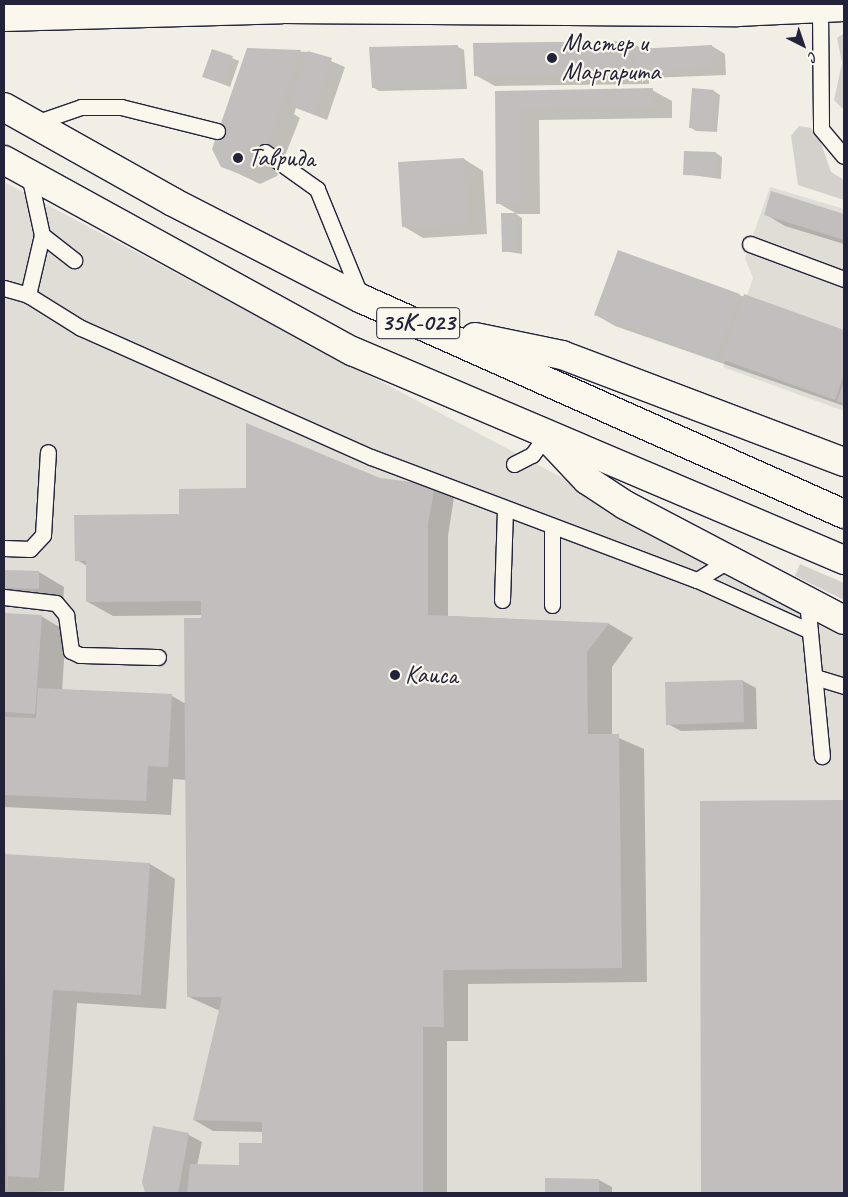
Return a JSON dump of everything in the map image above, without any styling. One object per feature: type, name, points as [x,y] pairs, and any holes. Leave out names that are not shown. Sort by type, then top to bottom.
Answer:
[{"type":"main road","points":[[4,17],[282,7],[832,7]]},
{"type":"main road","name":"35К-023","points":[[4,107],[30,124],[362,299],[844,514]]},
{"type":"main road","name":"35К-023","points":[[4,160],[352,351],[546,436],[844,560]]},
{"type":"main road","points":[[423,326],[562,355],[844,462]]},
{"type":"main road","points":[[546,436],[587,480],[729,560],[844,620]]},
{"type":"lane","points":[[832,7],[821,129],[844,156]]},
{"type":"lane","points":[[30,124],[81,108],[122,107],[217,131]]},
{"type":"lane","points":[[265,152],[317,189],[362,299]]},
{"type":"lane","points":[[28,295],[42,235],[29,175]]},
{"type":"lane","points":[[42,235],[74,260]]},
{"type":"lane","points":[[750,244],[844,279]]},
{"type":"lane","points":[[4,288],[28,295],[81,328],[195,380],[552,528],[697,580],[810,631]]},
{"type":"lane","points":[[514,464],[532,455],[546,436]]},
{"type":"lane","points":[[4,548],[30,549],[43,535],[48,452]]},
{"type":"lane","points":[[502,600],[506,509]]},
{"type":"lane","points":[[552,528],[552,606]]},
{"type":"lane","points":[[697,580],[729,560]]},
{"type":"lane","points":[[4,597],[56,603],[66,615],[71,651],[80,654],[158,657]]},
{"type":"lane","points":[[807,600],[822,756]]},
{"type":"lane","points":[[815,677],[844,686]]},
{"type":"shaded area","points":[[844,33],[843,109],[834,100],[842,63],[837,38]]},
{"type":"shaded area","points":[[799,126],[811,128],[819,137],[831,172],[844,180],[844,200],[798,185],[791,136]]},
{"type":"shaded area","points":[[4,182],[844,627],[844,1193],[4,1193]]},
{"type":"shaded area","points":[[770,187],[844,209],[844,411],[723,367],[753,278],[745,258]]},
{"type":"shaded area","points":[[800,564],[844,583],[844,600],[795,576]]},
{"type":"building","name":"Мастер и Маргарита","points":[[631,41],[630,74],[474,76],[473,43]]},
{"type":"building","points":[[458,45],[461,86],[372,88],[369,47]]},
{"type":"building","points":[[712,45],[713,68],[636,73],[635,49]]},
{"type":"building","points":[[247,48],[301,50],[263,157],[258,165],[240,174],[221,167],[212,149]]},
{"type":"building","points":[[212,49],[233,56],[223,84],[202,77]]},
{"type":"building","points":[[308,51],[332,58],[314,114],[290,106]]},
{"type":"building","points":[[653,88],[653,107],[520,109],[521,204],[496,204],[495,91]]},
{"type":"building","points":[[692,88],[714,90],[711,129],[689,128]]},
{"type":"building","points":[[684,151],[716,152],[715,176],[683,175]]},
{"type":"building","points":[[464,158],[468,224],[402,227],[398,162]]},
{"type":"building","points":[[771,191],[844,214],[844,240],[764,215]]},
{"type":"building","points":[[501,213],[516,213],[516,251],[502,252]]},
{"type":"building","points":[[618,250],[740,294],[716,359],[594,315]]},
{"type":"building","points":[[744,294],[844,330],[844,375],[835,400],[721,359]]},
{"type":"building","points":[[844,381],[844,404],[837,401]]},
{"type":"building","points":[[246,423],[380,478],[435,485],[428,524],[428,615],[609,623],[587,652],[588,734],[619,734],[622,968],[443,970],[444,1027],[423,1027],[423,1193],[187,1193],[190,1164],[239,1165],[239,1143],[262,1143],[262,1122],[193,1120],[222,997],[187,997],[184,618],[201,618],[201,601],[86,602],[86,561],[75,561],[74,515],[179,514],[179,489],[246,488]]},
{"type":"building","points":[[4,570],[39,571],[39,589],[4,588]]},
{"type":"building","points":[[4,613],[42,615],[35,714],[4,712]]},
{"type":"building","points":[[743,680],[744,722],[666,725],[665,682]]},
{"type":"building","points":[[38,688],[172,694],[168,767],[148,766],[146,801],[4,795],[4,717],[36,718]]},
{"type":"building","points":[[844,800],[844,1193],[701,1193],[700,801]]},
{"type":"building","points":[[4,854],[150,863],[141,995],[53,990],[39,1178],[8,1176],[7,1193]]},
{"type":"building","points":[[153,1126],[189,1133],[178,1193],[145,1193],[142,1182]]},
{"type":"building","points":[[545,1178],[599,1179],[599,1193],[545,1193]]},
{"type":"place","name":"Мастер и Маргарита","points":[[552,58]]},
{"type":"place","name":"Таврида","points":[[238,158]]},
{"type":"place","name":"Каиса","points":[[395,675]]}]
